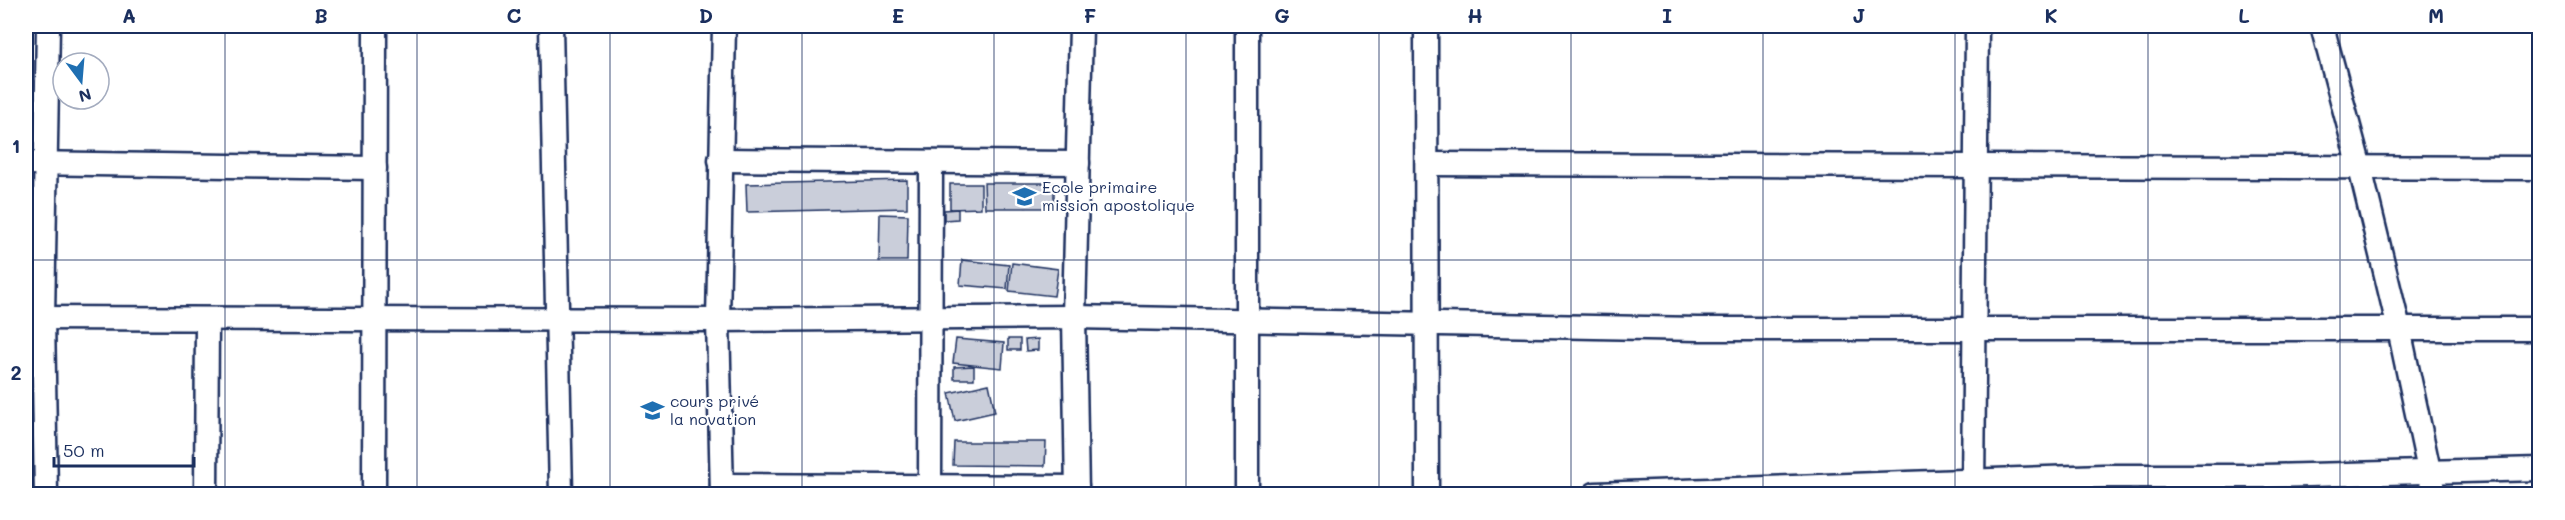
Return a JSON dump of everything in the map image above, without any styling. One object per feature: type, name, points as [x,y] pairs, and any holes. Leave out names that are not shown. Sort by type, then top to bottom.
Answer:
[{"type":"street","points":[[45,495],[34,318],[35,164],[48,26]]},
{"type":"street","points":[[374,495],[375,26]]},
{"type":"street","points":[[551,26],[561,495]]},
{"type":"street","points":[[724,26],[718,320],[722,490],[930,486],[1077,491],[1074,317],[1081,26]]},
{"type":"street","points":[[1247,26],[1247,495]]},
{"type":"street","points":[[1426,26],[1427,495]]},
{"type":"street","points":[[1973,488],[1977,26]]},
{"type":"street","points":[[2322,26],[2360,168],[2399,329],[2431,472],[2434,495]]},
{"type":"street","points":[[720,160],[1078,163]]},
{"type":"street","points":[[930,486],[931,162]]},
{"type":"street","points":[[35,164],[375,168]]},
{"type":"street","points":[[1428,164],[2540,168]]},
{"type":"street","points":[[34,318],[718,320],[1074,317],[1710,329],[2540,329]]},
{"type":"street","points":[[206,495],[207,320]]},
{"type":"street","points":[[1595,495],[1973,488],[2103,476],[2265,476],[2540,469]]},
{"type":"building","points":[[907,180],[907,208],[747,212],[746,184]]},
{"type":"building","points":[[984,183],[1054,183],[1054,208],[985,208]]},
{"type":"building","points":[[950,184],[981,184],[981,208],[950,209]]},
{"type":"building","points":[[958,209],[958,219],[944,220],[944,210]]},
{"type":"building","points":[[880,214],[908,215],[907,261],[879,261]]},
{"type":"building","points":[[962,260],[1009,265],[1007,289],[960,285]]},
{"type":"building","points":[[1012,263],[1058,269],[1054,296],[1009,291]]},
{"type":"building","points":[[956,339],[1004,343],[1002,368],[953,363]]},
{"type":"building","points":[[1008,339],[1020,339],[1020,350],[1008,350]]},
{"type":"building","points":[[1038,339],[1038,350],[1026,351],[1025,340]]},
{"type":"building","points":[[974,366],[974,379],[954,379],[954,367]]},
{"type":"building","points":[[989,384],[995,412],[955,421],[949,393]]},
{"type":"building","points":[[954,442],[1046,442],[1045,466],[953,465]]},
{"type":"place","name":"Ecole primaire mission apostolique","points":[[1024,196]]},
{"type":"place","name":"cours privé la novation","points":[[652,410]]}]
